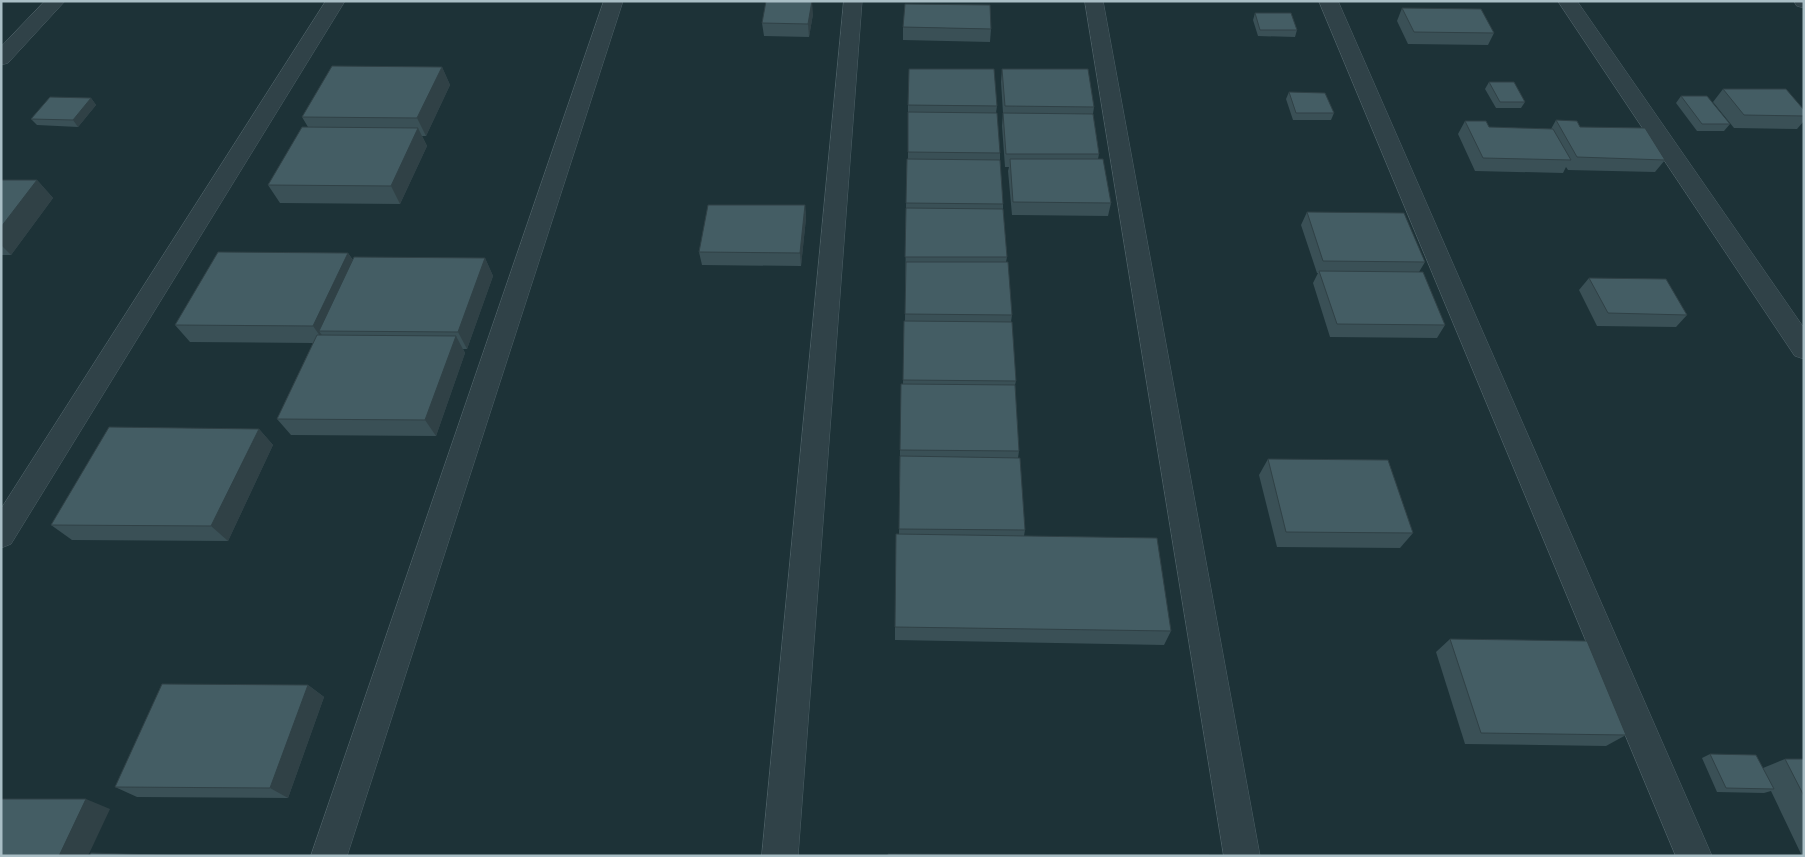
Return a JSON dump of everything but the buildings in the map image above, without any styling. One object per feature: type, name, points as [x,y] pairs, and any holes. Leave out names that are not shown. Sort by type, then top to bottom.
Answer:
[{"type":"street","points":[[1,59],[56,1]]},
{"type":"street","points":[[1,535],[336,1]]},
{"type":"street","points":[[329,856],[614,1]]},
{"type":"street","points":[[780,856],[853,1]]},
{"type":"street","points":[[1094,1],[1242,856]]},
{"type":"street","points":[[1328,1],[1694,856]]},
{"type":"street","points":[[1567,1],[1804,349]]}]
